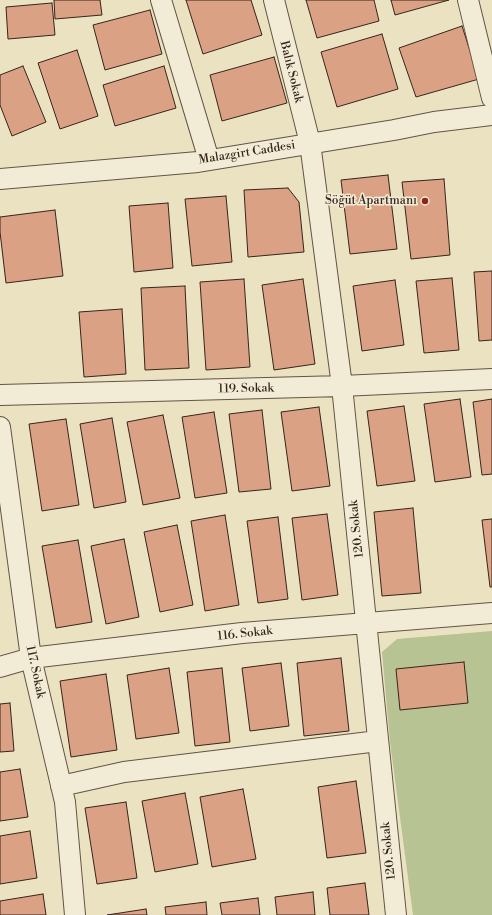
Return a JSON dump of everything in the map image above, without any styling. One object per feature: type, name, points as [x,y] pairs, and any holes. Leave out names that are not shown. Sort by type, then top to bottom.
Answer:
[{"type":"street","points":[[161,0],[209,160]]},
{"type":"street","name":"Balık Sokak","points":[[274,0],[310,143]]},
{"type":"street","points":[[468,0],[492,98]]},
{"type":"street","name":"Malazgirt Caddesi","points":[[0,179],[209,160],[434,122],[492,115]]},
{"type":"street","name":"120. Sokak","points":[[310,143],[342,386],[396,915]]},
{"type":"street","name":"119. Sokak","points":[[0,395],[342,386],[492,379]]},
{"type":"street","name":"117. Sokak","points":[[0,427],[31,658],[65,802],[75,915]]},
{"type":"street","name":"116. Sokak","points":[[0,667],[31,658],[242,633],[492,613]]},
{"type":"street","points":[[61,786],[124,772],[378,741]]},
{"type":"green space","points":[[492,631],[492,915],[413,915],[390,742],[382,652],[397,639]]},
{"type":"building","points":[[54,0],[100,0],[102,15],[55,19]]},
{"type":"building","points":[[186,0],[251,0],[262,35],[203,54]]},
{"type":"building","points":[[306,0],[374,0],[379,21],[317,38]]},
{"type":"building","points":[[391,0],[449,0],[395,15]]},
{"type":"building","points":[[52,3],[55,35],[8,39],[6,7]]},
{"type":"building","points":[[150,10],[162,54],[105,70],[93,25]]},
{"type":"building","points":[[462,26],[479,79],[416,97],[399,48]]},
{"type":"building","points":[[382,34],[398,89],[337,107],[321,52]]},
{"type":"building","points":[[77,50],[98,116],[60,129],[38,63]]},
{"type":"building","points":[[274,57],[287,103],[222,121],[210,75]]},
{"type":"building","points":[[23,66],[46,122],[12,136],[0,105],[0,75]]},
{"type":"building","points":[[164,66],[176,108],[115,126],[103,85]]},
{"type":"building","points":[[388,175],[397,249],[350,254],[341,180]]},
{"type":"building","name":"Söğüt Apartmanı","points":[[444,179],[450,255],[411,259],[402,182]]},
{"type":"building","points":[[288,188],[299,202],[304,252],[248,257],[244,190]]},
{"type":"building","points":[[226,196],[232,262],[192,266],[185,199]]},
{"type":"building","points":[[168,203],[173,268],[134,272],[129,206]]},
{"type":"building","points":[[55,210],[63,276],[6,283],[0,232],[0,217]]},
{"type":"building","points":[[492,271],[492,340],[479,341],[474,272]]},
{"type":"building","points":[[452,278],[459,350],[424,353],[416,281]]},
{"type":"building","points":[[244,279],[250,367],[206,370],[200,282]]},
{"type":"building","points":[[303,279],[315,364],[274,370],[262,285]]},
{"type":"building","points":[[395,280],[404,345],[362,351],[353,286]]},
{"type":"building","points":[[185,286],[189,368],[145,370],[141,288]]},
{"type":"building","points":[[122,309],[126,374],[84,377],[79,312]]},
{"type":"building","points":[[460,399],[471,477],[435,482],[424,404]]},
{"type":"building","points":[[492,399],[492,474],[482,475],[473,402]]},
{"type":"building","points":[[404,406],[415,481],[377,486],[367,411]]},
{"type":"building","points":[[319,407],[330,486],[292,491],[281,412]]},
{"type":"building","points":[[262,410],[271,489],[239,492],[229,414]]},
{"type":"building","points":[[214,412],[227,493],[195,498],[182,417]]},
{"type":"building","points":[[163,415],[180,498],[143,505],[127,422]]},
{"type":"building","points":[[112,418],[126,502],[94,508],[80,424]]},
{"type":"building","points":[[66,419],[79,505],[42,511],[29,424]]},
{"type":"building","points":[[413,508],[421,593],[382,596],[374,512]]},
{"type":"building","points":[[327,514],[338,595],[302,600],[292,518]]},
{"type":"building","points":[[225,515],[239,605],[205,611],[191,521]]},
{"type":"building","points":[[278,517],[288,599],[258,603],[247,521]]},
{"type":"building","points":[[492,519],[492,587],[490,587],[482,520]]},
{"type":"building","points":[[177,525],[193,605],[160,612],[144,532]]},
{"type":"building","points":[[124,539],[139,617],[106,624],[91,546]]},
{"type":"building","points":[[78,540],[92,622],[56,628],[42,546]]},
{"type":"building","points":[[341,658],[349,731],[304,736],[297,663]]},
{"type":"building","points":[[464,662],[468,703],[400,710],[396,669]]},
{"type":"building","points":[[281,663],[289,726],[250,731],[242,668]]},
{"type":"building","points":[[169,668],[179,733],[136,739],[127,675]]},
{"type":"building","points":[[222,668],[230,742],[195,746],[187,672]]},
{"type":"building","points":[[106,674],[117,750],[71,757],[60,681]]},
{"type":"building","points":[[10,703],[14,751],[0,752],[0,704]]},
{"type":"building","points":[[20,769],[28,817],[0,821],[0,772]]},
{"type":"building","points":[[356,781],[366,853],[327,858],[318,787]]},
{"type":"building","points":[[243,789],[256,859],[212,867],[200,797]]},
{"type":"building","points":[[185,793],[198,864],[155,872],[142,801]]},
{"type":"building","points":[[126,802],[137,878],[97,884],[85,808]]},
{"type":"building","points":[[30,831],[37,878],[0,884],[0,836]]},
{"type":"building","points":[[365,883],[369,915],[330,915],[327,888]]},
{"type":"building","points":[[313,892],[315,915],[277,915],[275,897]]},
{"type":"building","points":[[43,894],[46,915],[0,915],[0,901]]},
{"type":"building","points":[[258,898],[260,915],[222,915],[220,903]]},
{"type":"building","points":[[206,902],[207,915],[166,915],[165,907]]},
{"type":"building","points":[[146,909],[147,915],[107,915]]},
{"type":"place","name":"Söğüt Apartmanı","points":[[425,201]]}]
